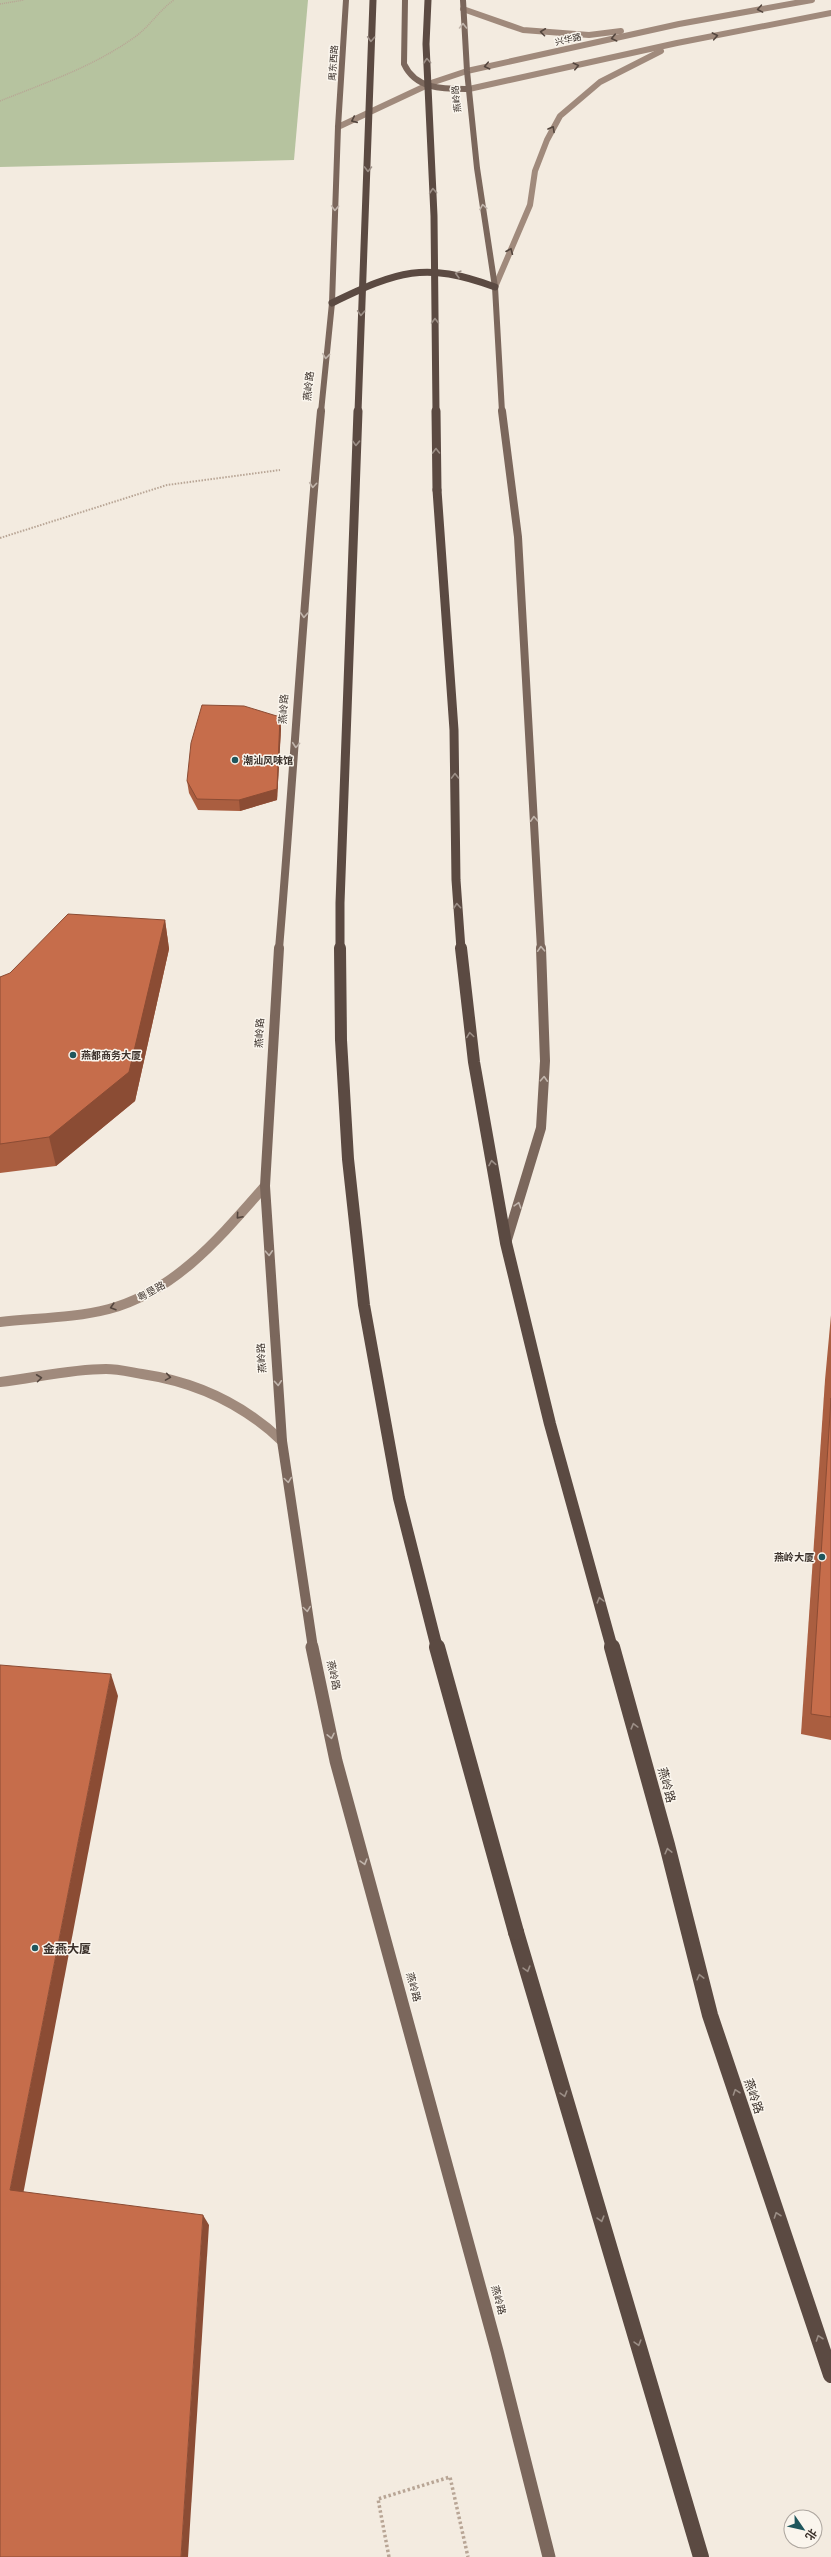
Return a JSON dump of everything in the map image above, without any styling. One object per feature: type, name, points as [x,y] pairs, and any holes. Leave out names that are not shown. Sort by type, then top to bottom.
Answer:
[{"type":"highway","points":[[373,0],[340,903],[341,1040],[348,1159],[364,1305],[399,1498],[452,1708],[516,1932],[701,2557]]},
{"type":"highway","name":"燕岭路","points":[[428,0],[426,44],[434,216],[437,490],[454,730],[456,880],[463,983],[474,1062],[506,1243],[550,1424],[663,1830],[710,2015],[831,2375]]},
{"type":"highway","points":[[332,303],[375,282],[398,273],[416,270],[435,270],[456,274],[495,287]]},
{"type":"main road","name":"禺东西路","points":[[338,127],[346,0]]},
{"type":"main road","points":[[405,0],[404,64],[407,73],[416,81],[442,89],[469,89],[677,44],[831,13]]},
{"type":"main road","points":[[463,0],[466,71]]},
{"type":"main road","name":"兴华路","points":[[338,127],[427,85],[466,71],[679,24],[812,0]]},
{"type":"main road","points":[[463,9],[523,30],[554,34],[589,35],[679,24]]},
{"type":"main road","points":[[495,287],[530,205],[535,171],[544,146],[560,116],[600,82],[677,44]]},
{"type":"main road","name":"燕岭路","points":[[466,71],[477,168],[495,287],[499,388],[518,537],[544,994],[545,1061],[542,1128],[506,1243]]},
{"type":"main road","name":"燕岭路","points":[[338,127],[332,303],[307,557],[299,707],[277,978],[265,1186],[282,1441],[311,1640],[336,1761],[497,2351],[549,2557]]},
{"type":"main road","name":"粤垦路","points":[[0,1322],[109,1309],[144,1296],[182,1273],[217,1241],[265,1186]]},
{"type":"main road","points":[[0,1382],[106,1369],[179,1379],[216,1394],[248,1411],[266,1425],[282,1441]]},
{"type":"path","points":[[0,4],[24,0]]},
{"type":"path","points":[[0,101],[67,73],[119,46],[147,28],[166,5],[174,0]]},
{"type":"path","points":[[0,538],[167,485],[253,472],[315,467]]},
{"type":"path","points":[[389,2557],[378,2499],[450,2477],[468,2557]]},
{"type":"green space","points":[[0,0],[308,0],[294,160],[0,167]]},
{"type":"building","name":"潮汕风味馆","points":[[202,705],[244,706],[280,717],[277,789],[239,800],[197,799],[187,781],[191,743]]},
{"type":"building","name":"燕都商务大厦","points":[[68,914],[165,920],[129,1072],[49,1137],[0,1144],[0,977],[10,973]]},
{"type":"building","points":[[831,1398],[831,1717],[811,1714]]},
{"type":"building","name":"金燕大厦","points":[[0,1665],[111,1674],[10,2190],[203,2215],[181,2557],[0,2557]]},
{"type":"place","name":"潮汕风味馆","points":[[235,760]]},
{"type":"place","name":"燕都商务大厦","points":[[73,1055]]},
{"type":"place","name":"燕岭大厦","points":[[822,1557]]},
{"type":"place","name":"金燕大厦","points":[[35,1948]]}]
